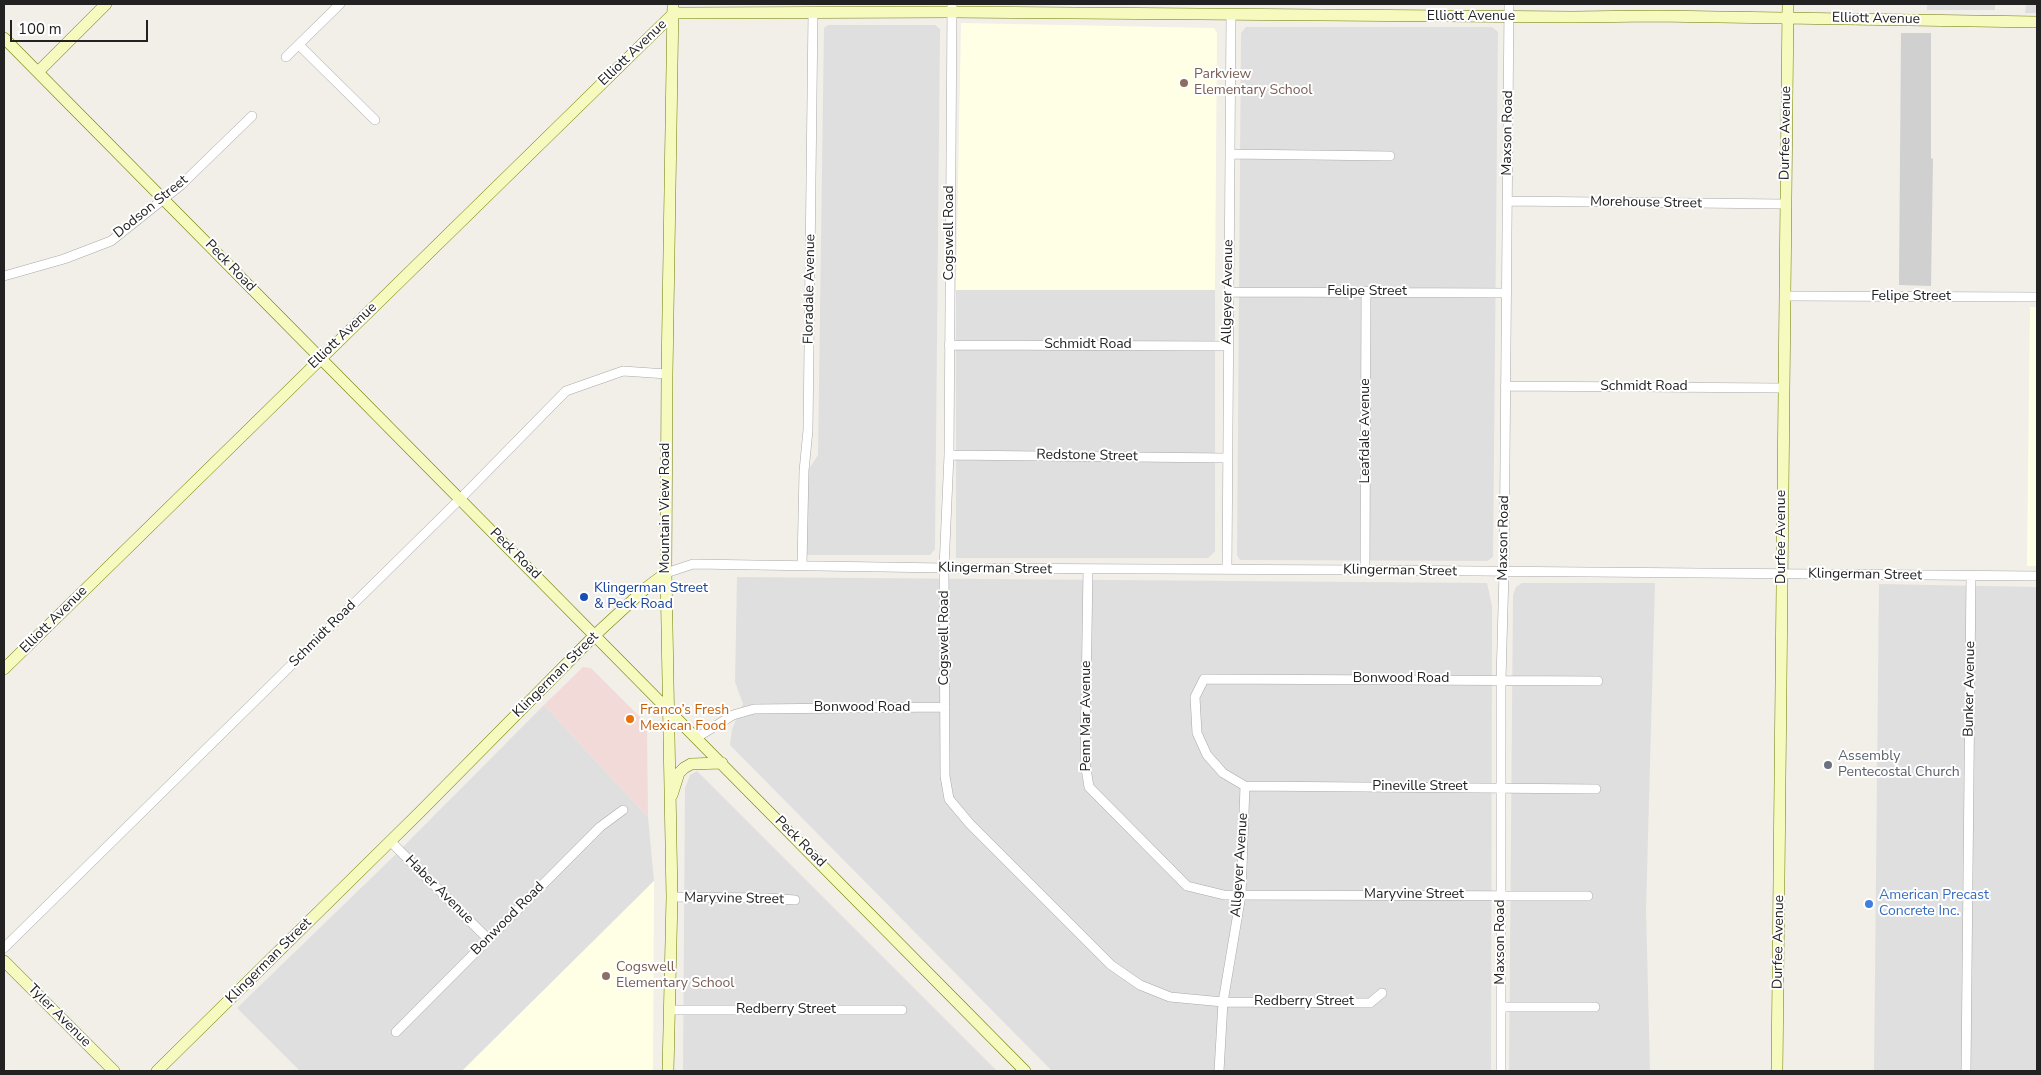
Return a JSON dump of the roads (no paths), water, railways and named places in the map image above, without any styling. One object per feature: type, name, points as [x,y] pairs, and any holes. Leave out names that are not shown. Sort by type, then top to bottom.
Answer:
[{"type":"street","points":[[38,72],[106,4]]},
{"type":"street","points":[[286,57],[340,4]]},
{"type":"street","points":[[665,4],[674,8]]},
{"type":"street","name":"Maxson Road","points":[[1501,1071],[1501,680],[1504,572],[1510,4]]},
{"type":"street","name":"Durfee Avenue","points":[[1778,1071],[1788,4]]},
{"type":"street","name":"Elliott Avenue","points":[[4,670],[674,8],[813,12],[951,8],[1136,8],[1231,15],[1788,18],[2037,22]]},
{"type":"street","name":"Mountain View Road","points":[[668,1071],[672,898],[666,573],[667,374],[674,8]]},
{"type":"street","name":"Cogswell Road","points":[[951,8],[949,455],[944,568],[946,788],[949,799],[970,824],[1111,965],[1125,976],[1140,985],[1170,997],[1223,1002]]},
{"type":"street","name":"Floradale Avenue","points":[[802,565],[804,471],[808,430],[813,12]]},
{"type":"street","name":"Allgeyer Avenue","points":[[1226,569],[1231,15]]},
{"type":"street","name":"Peck Road","points":[[4,38],[1025,1071]]},
{"type":"street","points":[[299,45],[375,120]]},
{"type":"street","name":"Dodson Street","points":[[4,276],[64,259],[111,241],[181,184],[252,116]]},
{"type":"street","points":[[1230,154],[1390,156]]},
{"type":"street","name":"Morehouse Street","points":[[1507,201],[1785,204]]},
{"type":"street","name":"Leafdale Avenue","points":[[1365,570],[1366,291]]},
{"type":"street","name":"Felipe Street","points":[[1228,292],[1506,293]]},
{"type":"street","name":"Felipe Street","points":[[1786,296],[2037,297]]},
{"type":"street","name":"Schmidt Road","points":[[949,345],[1227,346]]},
{"type":"street","name":"Schmidt Road","points":[[4,948],[566,391],[623,371],[667,374]]},
{"type":"street","name":"Schmidt Road","points":[[1505,386],[1783,388]]},
{"type":"street","name":"Redstone Street","points":[[949,455],[1226,458]]},
{"type":"street","name":"Klingerman Street","points":[[157,1071],[595,635],[646,588],[666,573],[693,564],[1088,570],[1226,569],[2037,576]]},
{"type":"street","name":"Penn Mar Avenue","points":[[1088,570],[1085,762],[1089,787],[1186,886],[1224,896],[1241,895]]},
{"type":"street","name":"Bunker Avenue","points":[[1966,1071],[1971,576]]},
{"type":"street","name":"Bonwood Road","points":[[1244,786],[1223,774],[1207,755],[1198,733],[1195,697],[1204,679],[1598,681]]},
{"type":"street","name":"Bonwood Road","points":[[696,738],[733,715],[761,708],[945,707]]},
{"type":"street","points":[[670,806],[680,773],[684,768],[691,764],[722,763]]},
{"type":"street","name":"Allgeyer Avenue","points":[[1219,1071],[1223,1002],[1241,895],[1244,786]]},
{"type":"street","name":"Pineville Street","points":[[1244,786],[1596,789]]},
{"type":"street","name":"Bonwood Road","points":[[396,1032],[600,827],[623,810]]},
{"type":"street","name":"Haber Avenue","points":[[390,841],[488,938]]},
{"type":"street","name":"Maryvine Street","points":[[1241,895],[1588,896]]},
{"type":"street","name":"Maryvine Street","points":[[672,898],[767,898],[795,900]]},
{"type":"street","name":"Tyler Avenue","points":[[4,961],[114,1071]]},
{"type":"street","name":"Redberry Street","points":[[1223,1002],[1370,1003],[1382,993]]},
{"type":"street","points":[[1501,1008],[1595,1007]]},
{"type":"street","name":"Redberry Street","points":[[670,1010],[902,1010]]},
{"type":"place","name":"Parkview Elementary School","points":[[1184,83]]},
{"type":"place","name":"Klingerman Street & Peck Road","points":[[584,597]]},
{"type":"place","name":"Franco’s Fresh Mexican Food","points":[[630,719]]},
{"type":"place","name":"Assembly Pentecostal Church","points":[[1828,765]]},
{"type":"place","name":"American Precast Concrete Inc.","points":[[1869,904]]},
{"type":"place","name":"Cogswell Elementary School","points":[[606,976]]}]
